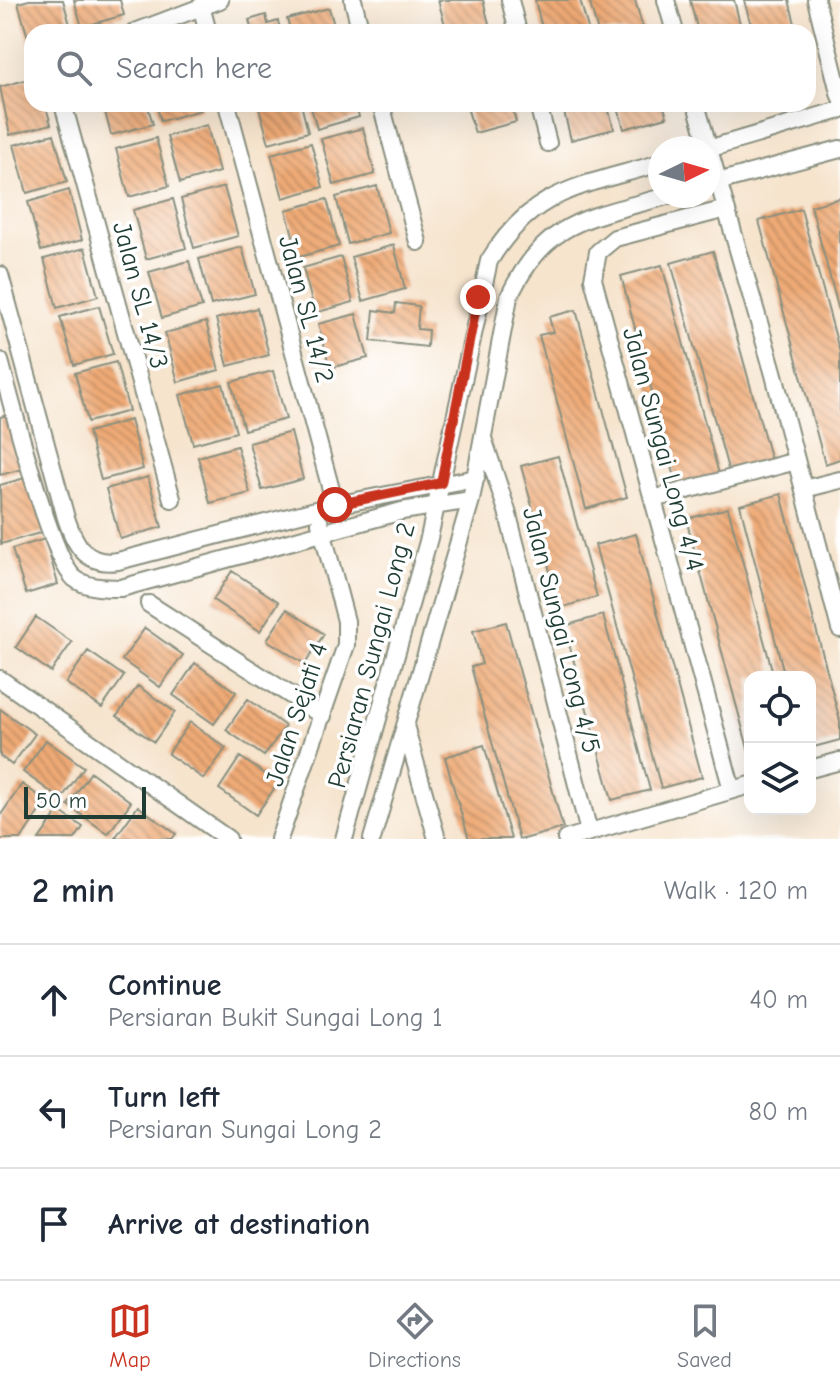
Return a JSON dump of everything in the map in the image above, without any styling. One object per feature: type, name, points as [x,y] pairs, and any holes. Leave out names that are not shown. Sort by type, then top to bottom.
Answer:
[{"type":"street","points":[[155,24],[220,0]]},
{"type":"street","points":[[353,0],[359,24]]},
{"type":"street","points":[[510,0],[516,24]]},
{"type":"street","points":[[666,0],[673,24]]},
{"type":"street","points":[[816,0],[840,96]]},
{"type":"street","points":[[201,6],[206,24]]},
{"type":"street","points":[[720,145],[840,110]]},
{"type":"street","name":"Jalan SL 14/3","points":[[65,112],[172,499]]},
{"type":"street","name":"Jalan SL 14/2","points":[[229,112],[340,527]]},
{"type":"street","points":[[383,112],[418,242]]},
{"type":"street","points":[[540,112],[548,143]]},
{"type":"street","points":[[698,112],[705,136]]},
{"type":"street","points":[[720,181],[840,149]]},
{"type":"street","name":"Persiaran Sungai Long 2","points":[[344,839],[429,538],[478,297],[489,261],[506,233],[536,204],[648,167]]},
{"type":"street","points":[[720,197],[726,209],[804,489],[840,629]]},
{"type":"street","name":"Persiaran Sungai Long 2","points":[[372,839],[471,500],[509,297],[521,271],[544,242],[571,223],[648,201]]},
{"type":"street","name":"Jalan Sungai Long 4/4","points":[[726,209],[615,238],[598,252],[593,279],[732,790]]},
{"type":"street","points":[[0,275],[66,518],[82,553],[93,560],[118,561],[317,509],[476,478]]},
{"type":"street","points":[[0,361],[53,538],[66,569],[76,580],[106,588],[121,588],[402,511],[471,500]]},
{"type":"street","name":"Jalan Sungai Long 4/5","points":[[484,441],[507,511],[589,832]]},
{"type":"street","points":[[653,499],[796,461]]},
{"type":"street","points":[[804,489],[840,480]]},
{"type":"street","name":"Jalan Sejati 4","points":[[279,839],[346,645],[346,621],[317,509]]},
{"type":"street","points":[[402,511],[423,525],[429,538]]},
{"type":"street","points":[[149,604],[323,716]]},
{"type":"street","points":[[0,679],[228,839]]},
{"type":"street","points":[[406,729],[437,839]]},
{"type":"street","points":[[374,739],[399,752]]},
{"type":"street","points":[[816,767],[840,761]]},
{"type":"street","points":[[566,839],[744,787]]},
{"type":"building","points":[[63,0],[70,24],[24,24],[18,3]]},
{"type":"building","points":[[74,0],[120,0],[124,15],[81,24]]},
{"type":"building","points":[[438,0],[483,0],[489,24],[445,24]]},
{"type":"building","points":[[535,0],[580,0],[587,24],[541,24]]},
{"type":"building","points":[[589,0],[635,0],[642,24],[596,24]]},
{"type":"building","points":[[690,0],[734,0],[740,24],[696,24]]},
{"type":"building","points":[[744,0],[789,0],[795,24],[751,24]]},
{"type":"building","points":[[329,8],[334,24],[289,24],[287,19]]},
{"type":"building","points":[[266,15],[268,24],[250,24],[249,20]]},
{"type":"building","points":[[24,80],[24,112],[47,112],[51,124],[10,135],[0,87]]},
{"type":"building","points":[[105,112],[149,112],[153,124],[111,135]]},
{"type":"building","points":[[158,112],[194,112],[161,121]]},
{"type":"building","points":[[260,112],[303,112],[308,132],[269,143]]},
{"type":"building","points":[[312,112],[358,112],[359,117],[317,129]]},
{"type":"building","points":[[468,112],[513,112],[516,122],[475,133]]},
{"type":"building","points":[[564,112],[609,112],[614,129],[571,140]]},
{"type":"building","points":[[619,112],[665,112],[667,117],[624,129]]},
{"type":"building","points":[[207,125],[219,172],[180,183],[167,136]]},
{"type":"building","points":[[363,128],[375,174],[334,185],[321,139]]},
{"type":"building","points":[[54,134],[67,182],[27,193],[14,145]]},
{"type":"building","points":[[156,138],[169,186],[129,197],[116,149]]},
{"type":"building","points":[[311,143],[323,187],[283,198],[271,154]]},
{"type":"building","points":[[377,186],[389,233],[348,244],[336,197]]},
{"type":"building","points":[[224,187],[238,236],[194,248],[181,199]]},
{"type":"building","points":[[69,190],[82,240],[41,251],[28,202]]},
{"type":"building","points":[[840,198],[840,311],[839,311],[811,206]]},
{"type":"building","points":[[173,199],[186,248],[146,259],[133,210]]},
{"type":"building","points":[[327,199],[339,246],[299,257],[286,210]]},
{"type":"building","points":[[801,209],[840,353],[840,459],[825,464],[759,221]]},
{"type":"building","points":[[394,245],[405,289],[363,301],[351,257]]},
{"type":"building","points":[[242,247],[255,294],[211,305],[199,259]]},
{"type":"building","points":[[85,248],[98,296],[57,308],[44,259]]},
{"type":"building","points":[[713,251],[772,464],[730,476],[671,263]]},
{"type":"building","points":[[341,257],[353,302],[315,313],[303,268]]},
{"type":"building","points":[[189,261],[202,307],[162,318],[149,272]]},
{"type":"building","points":[[662,265],[719,474],[677,485],[621,276]]},
{"type":"building","points":[[396,303],[419,306],[417,329],[428,330],[427,347],[371,341],[374,310],[395,313]]},
{"type":"building","points":[[99,306],[113,354],[74,365],[60,317]]},
{"type":"building","points":[[257,308],[269,355],[228,366],[216,319]]},
{"type":"building","points":[[576,310],[627,497],[586,509],[539,335],[553,332],[549,317]]},
{"type":"building","points":[[356,314],[368,358],[330,368],[318,324]]},
{"type":"building","points":[[206,322],[219,370],[178,382],[165,333]]},
{"type":"building","points":[[116,362],[129,411],[88,422],[75,373]]},
{"type":"building","points":[[273,371],[286,419],[244,430],[231,382]]},
{"type":"building","points":[[223,384],[236,432],[193,444],[180,395]]},
{"type":"building","points":[[15,413],[30,467],[0,475],[0,417]]},
{"type":"building","points":[[130,420],[143,469],[101,480],[88,432]]},
{"type":"building","points":[[291,432],[303,479],[262,490],[249,443]]},
{"type":"building","points":[[237,446],[250,493],[210,503],[198,457]]},
{"type":"building","points":[[558,456],[597,597],[560,608],[521,466]]},
{"type":"building","points":[[32,476],[47,531],[1,544],[0,485]]},
{"type":"building","points":[[148,477],[162,527],[120,539],[106,489]]},
{"type":"building","points":[[781,494],[840,721],[840,740],[816,746],[816,671],[783,671],[740,505]]},
{"type":"building","points":[[728,508],[772,671],[744,671],[744,734],[686,519]]},
{"type":"building","points":[[636,534],[702,777],[661,788],[595,545]]},
{"type":"building","points":[[45,539],[58,584],[26,594],[12,549]]},
{"type":"building","points":[[232,571],[279,602],[260,631],[213,600]]},
{"type":"building","points":[[287,609],[324,634],[305,664],[267,640]]},
{"type":"building","points":[[603,615],[650,790],[612,800],[564,626]]},
{"type":"building","points":[[36,617],[72,642],[51,672],[16,647]]},
{"type":"building","points":[[506,622],[563,828],[524,839],[519,839],[471,667],[482,664],[473,631]]},
{"type":"building","points":[[145,628],[183,655],[160,687],[122,660]]},
{"type":"building","points":[[88,651],[124,676],[102,708],[66,683]]},
{"type":"building","points":[[195,663],[236,692],[214,724],[173,695]]},
{"type":"building","points":[[138,686],[175,712],[154,742],[117,716]]},
{"type":"building","points":[[248,699],[285,726],[264,756],[226,730]]},
{"type":"building","points":[[0,709],[35,734],[12,765],[0,756]]},
{"type":"building","points":[[190,722],[226,748],[204,779],[168,754]]},
{"type":"building","points":[[46,740],[84,767],[61,799],[23,772]]},
{"type":"building","points":[[484,745],[511,839],[469,839],[453,786],[445,757]]},
{"type":"building","points":[[240,757],[278,783],[256,815],[219,789]]},
{"type":"building","points":[[91,772],[131,802],[108,834],[68,805]]},
{"type":"building","points":[[22,784],[46,801],[21,839],[0,839],[0,816]]},
{"type":"building","points":[[138,806],[176,834],[172,839],[115,838]]},
{"type":"building","points":[[59,811],[83,827],[75,839],[39,839]]},
{"type":"route","points":[[335,505],[441,483],[478,297]]}]
